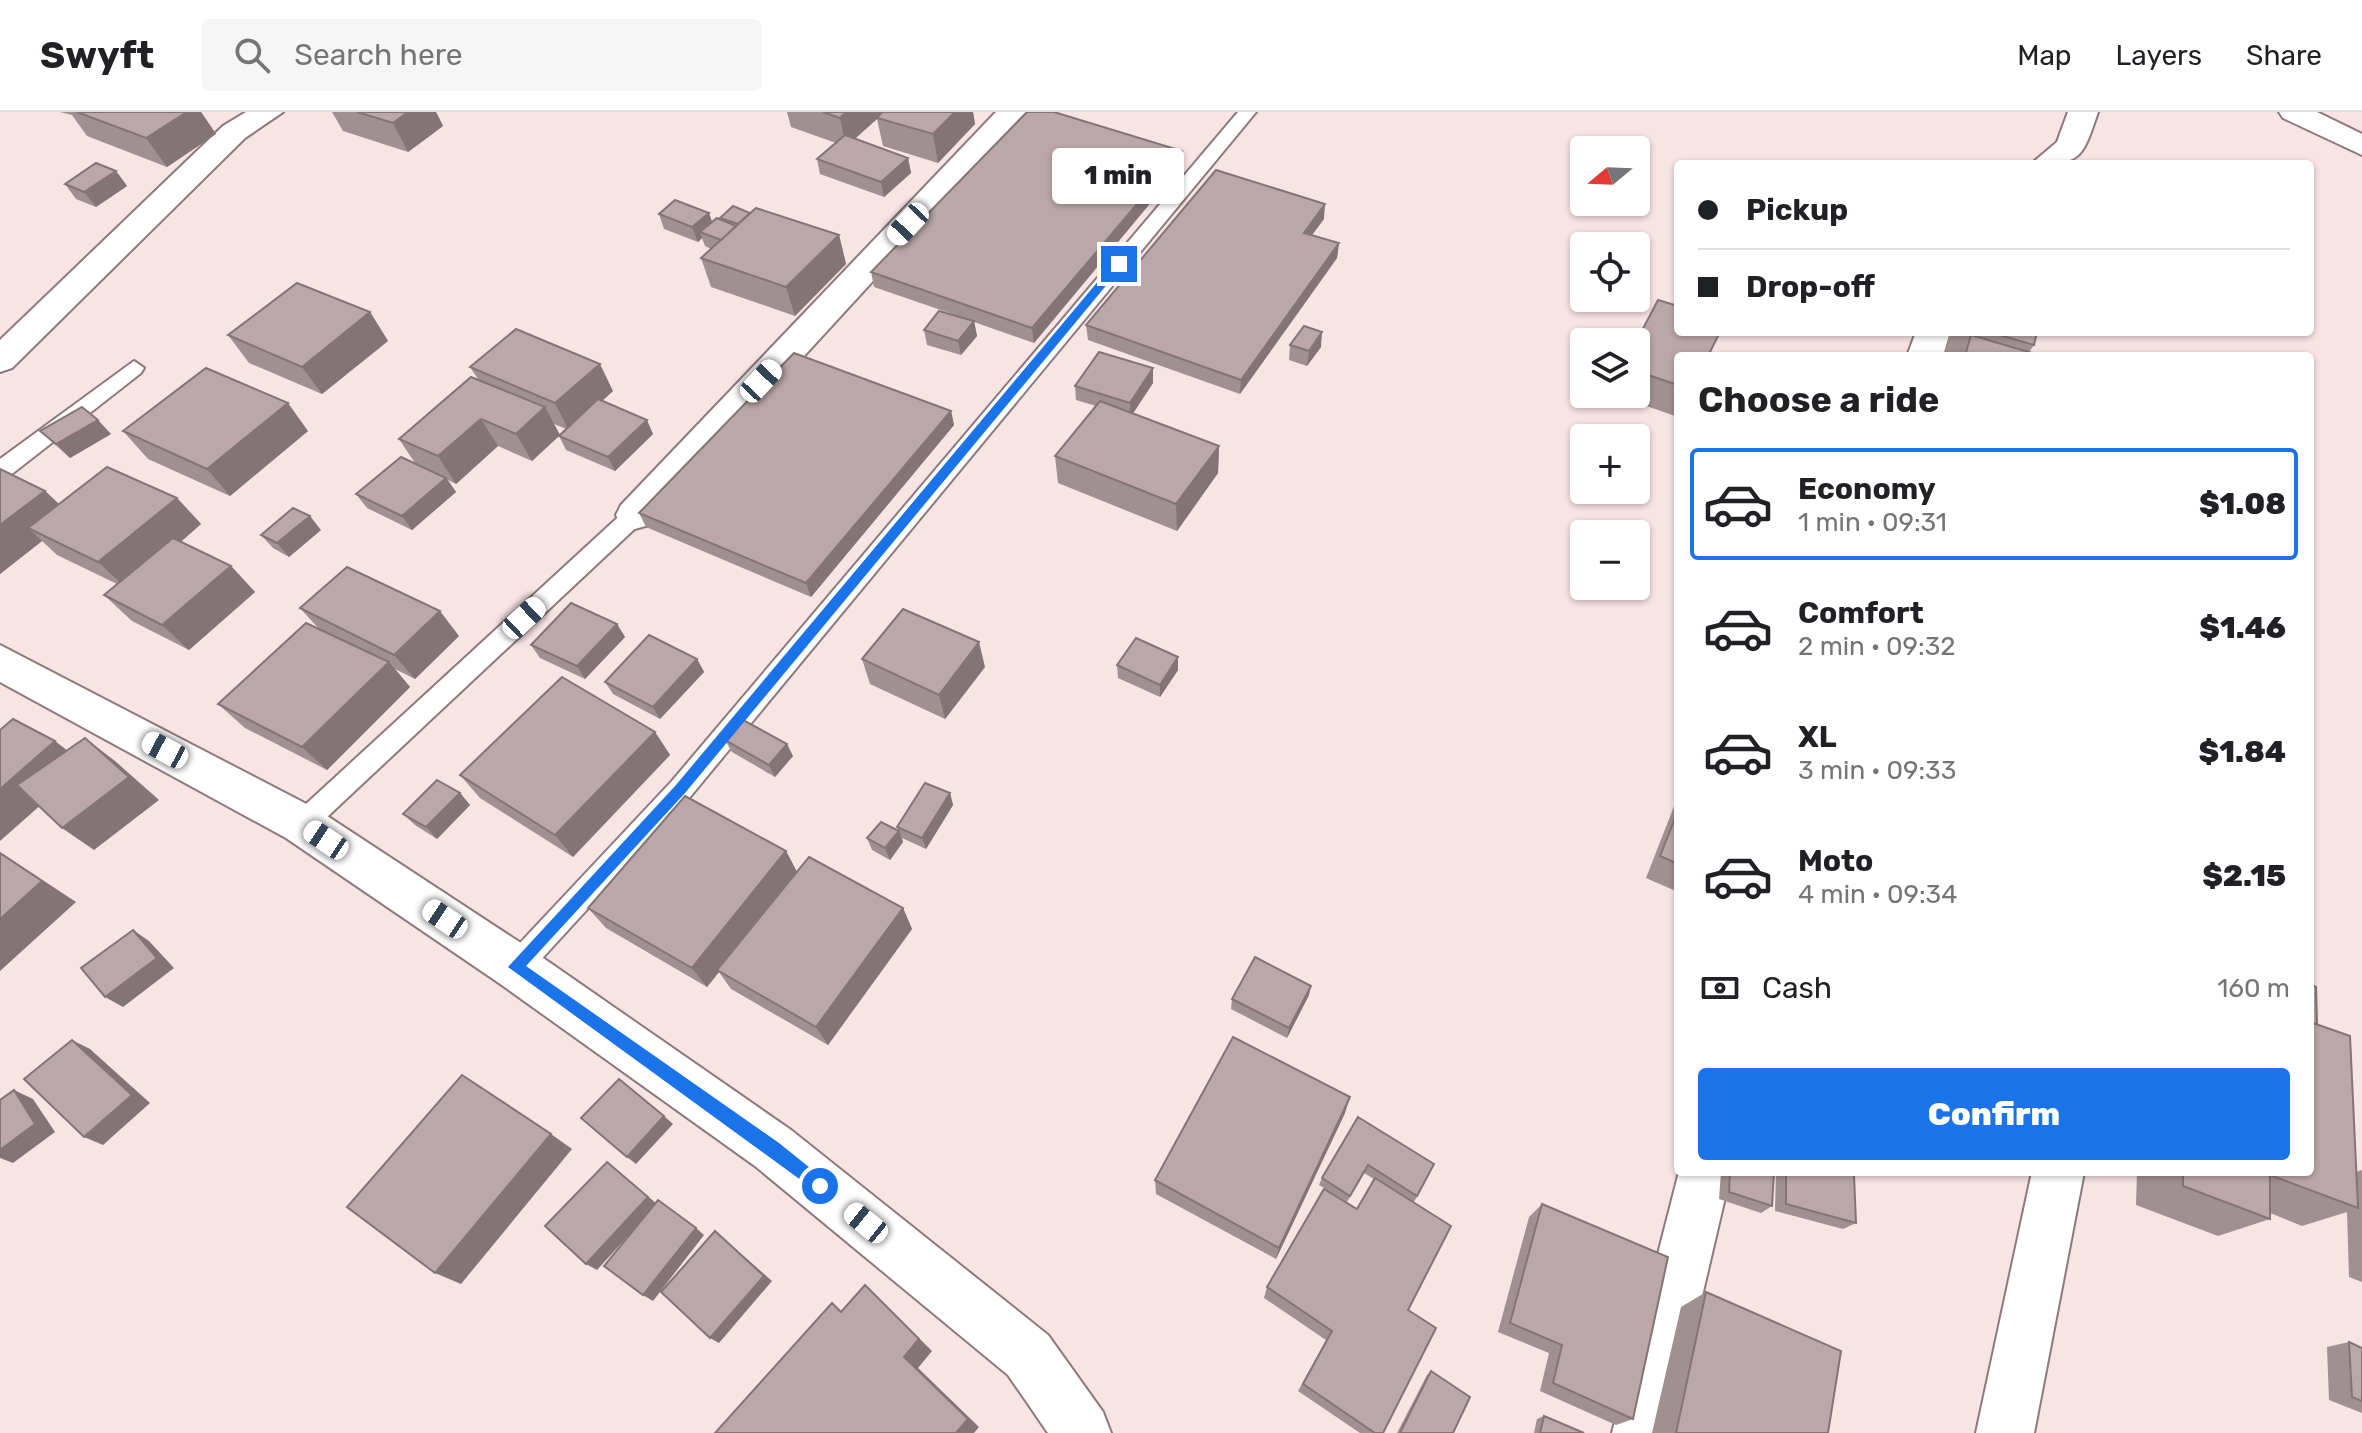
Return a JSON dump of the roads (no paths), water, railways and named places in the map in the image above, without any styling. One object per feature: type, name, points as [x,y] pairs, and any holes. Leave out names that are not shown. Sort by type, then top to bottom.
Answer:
[{"type":"street","points":[[0,360],[234,132],[268,112]]},
{"type":"street","points":[[635,515],[1013,112]]},
{"type":"street","points":[[2052,160],[2071,146],[2083,112]]},
{"type":"street","points":[[2294,112],[2362,146]]},
{"type":"street","points":[[0,662],[302,824],[516,967],[773,1148],[1028,1355],[1082,1433]]},
{"type":"street","points":[[1641,1433],[1704,1176]]},
{"type":"street","points":[[2005,1433],[2057,1176]]},
{"type":"lane","points":[[516,967],[681,789],[1247,112]]},
{"type":"lane","points":[[0,471],[134,368]]},
{"type":"lane","points":[[302,824],[635,515]]}]
